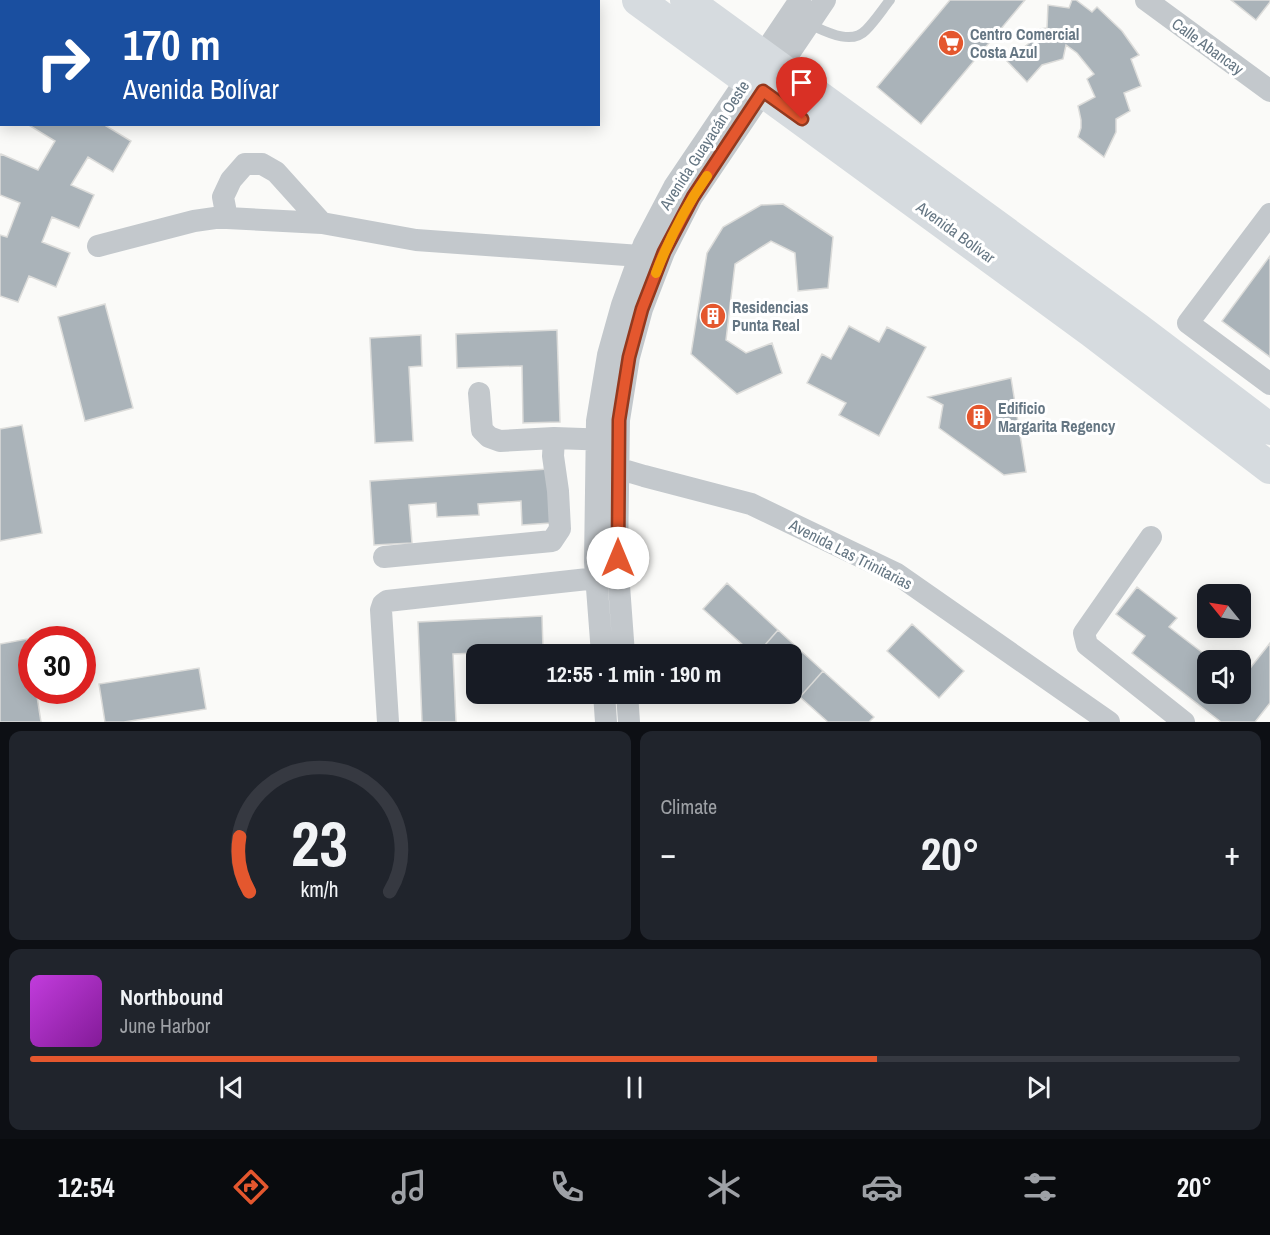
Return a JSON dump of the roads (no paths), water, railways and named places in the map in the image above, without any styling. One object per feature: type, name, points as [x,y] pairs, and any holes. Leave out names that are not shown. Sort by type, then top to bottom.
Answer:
[{"type":"street","name":"Avenida Bolívar","points":[[638,0],[763,73],[1138,329],[1270,429]]},
{"type":"street","name":"Avenida Bolívar","points":[[686,0],[763,73],[1091,331],[1270,468]]},
{"type":"street","name":"Avenida Guayacán Oeste","points":[[601,644],[595,562],[608,440],[619,420],[629,357],[642,309],[664,252],[763,73],[800,0]]},
{"type":"street","name":"Avenida Guayacán Oeste","points":[[608,440],[597,421],[608,355],[622,305],[644,244],[674,187],[763,73],[809,24],[825,0]]},
{"type":"street","name":"Calle Abancay","points":[[1146,0],[1270,91]]},
{"type":"street","points":[[227,218],[223,197],[231,180],[245,164],[262,164],[276,172],[322,223]]},
{"type":"street","points":[[1270,214],[1188,322],[1270,384]]},
{"type":"street","points":[[98,246],[194,221],[227,218],[322,223],[416,240],[640,256]]},
{"type":"street","points":[[479,393],[482,430],[489,437],[500,441],[554,438],[608,440]]},
{"type":"street","points":[[384,557],[552,541],[560,529],[553,456],[554,438]]},
{"type":"street","name":"Avenida Guayacán Oeste","points":[[607,466],[618,558],[623,644]]},
{"type":"street","name":"Avenida Las Trinitarias","points":[[607,466],[751,504],[897,574],[1109,722]]},
{"type":"street","points":[[1151,537],[1084,633],[1087,645],[1173,719]]},
{"type":"street","points":[[388,722],[381,610],[387,601],[597,578]]},
{"type":"street","points":[[605,704],[606,722]]},
{"type":"street","points":[[628,704],[629,722]]},
{"type":"lane","points":[[809,24],[830,33],[853,38],[865,32],[890,0]]},
{"type":"place","name":"Centro Comercial Costa Azul","points":[[951,43]]},
{"type":"place","name":"Residencias Punta Real","points":[[713,316]]},
{"type":"place","name":"Edificio Margarita Regency","points":[[979,417]]}]
